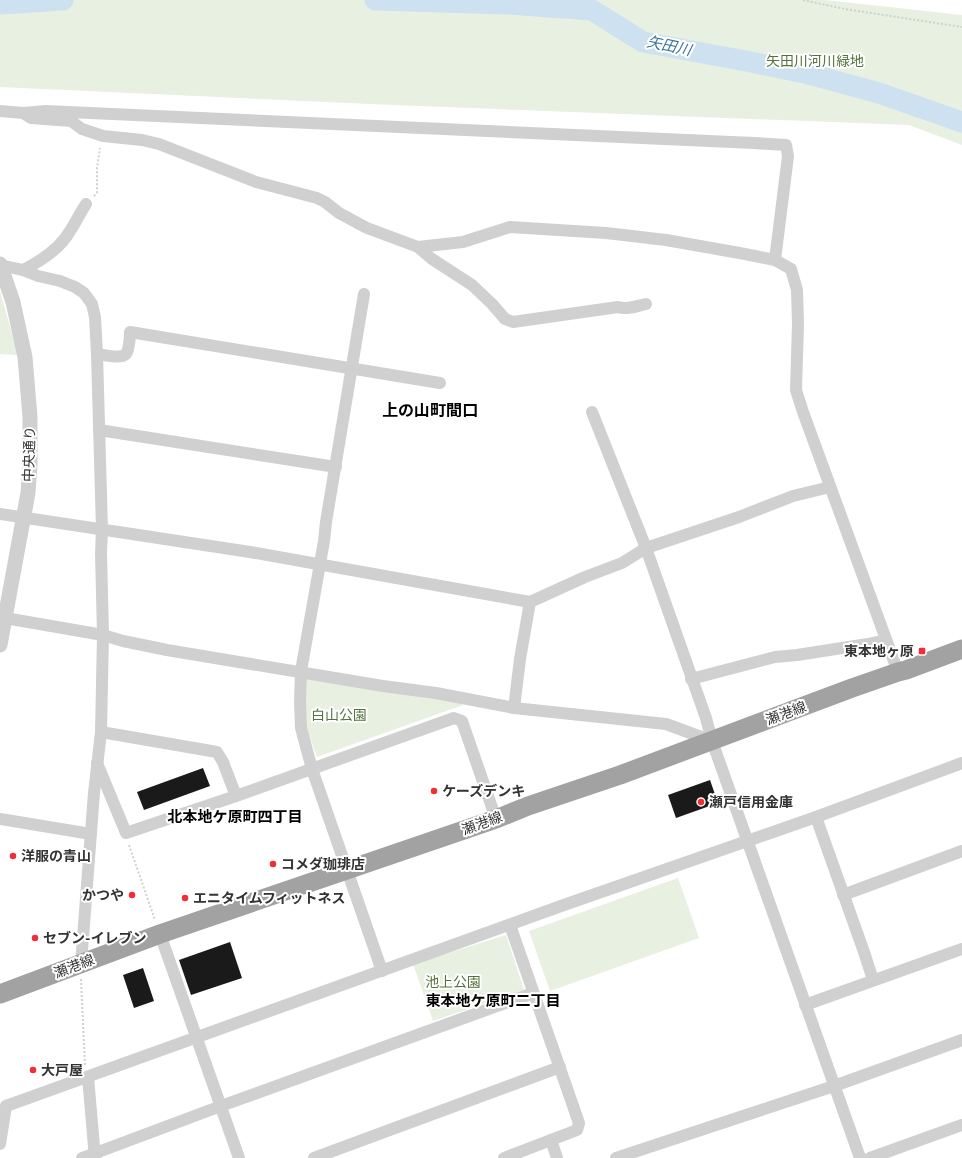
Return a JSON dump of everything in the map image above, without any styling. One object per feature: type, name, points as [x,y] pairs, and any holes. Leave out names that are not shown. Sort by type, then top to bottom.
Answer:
[{"type":"highway","name":"瀬港線","points":[[0,994],[160,934],[620,775],[962,649]]},
{"type":"street","points":[[0,111],[23,113],[53,111],[786,145],[788,156],[775,260]]},
{"type":"street","points":[[23,113],[31,118],[71,121],[82,129],[102,136],[142,140],[159,144],[256,182],[317,198],[325,202],[339,213],[367,228],[418,247],[432,259],[472,285],[505,319],[513,322],[618,307],[629,308],[646,304]]},
{"type":"street","points":[[23,270],[39,262],[57,247],[70,232],[78,215],[86,204]]},
{"type":"street","points":[[418,247],[463,242],[510,227],[606,233],[666,240],[775,260],[791,268],[797,290],[798,324],[796,390],[898,672]]},
{"type":"street","points":[[0,265],[23,270],[75,287],[84,293],[92,304],[95,317],[102,530],[101,553],[103,635],[101,732],[97,762],[81,964]]},
{"type":"street","name":"中央通り","points":[[0,265],[13,302],[25,357],[30,417],[30,466],[28,493],[2,618],[0,645]]},
{"type":"street","points":[[364,294],[301,671],[300,702],[301,728],[312,769],[382,971]]},
{"type":"street","points":[[97,354],[120,356],[126,354],[128,350],[130,332],[440,383]]},
{"type":"street","points":[[592,412],[646,548],[805,1005],[861,1158]]},
{"type":"street","points":[[99,430],[336,467]]},
{"type":"street","points":[[0,514],[250,552],[530,602],[585,577],[622,563],[646,548],[739,517],[793,496],[830,486]]},
{"type":"street","points":[[514,708],[520,659],[530,602]]},
{"type":"street","points":[[2,618],[103,635],[123,641],[167,650],[301,671],[383,686],[436,693],[514,708],[666,724],[712,741]]},
{"type":"street","points":[[692,679],[775,656],[797,655],[886,640]]},
{"type":"street","points":[[97,762],[126,833],[236,796],[454,718],[462,721],[496,818]]},
{"type":"street","points":[[101,732],[216,752],[223,762],[236,796]]},
{"type":"street","points":[[0,1144],[6,1106],[816,817],[962,763]]},
{"type":"street","points":[[816,817],[873,980]]},
{"type":"street","points":[[0,819],[91,834]]},
{"type":"street","points":[[843,895],[962,851]]},
{"type":"street","points":[[504,1158],[577,1130],[579,1123],[510,925]]},
{"type":"street","points":[[160,934],[239,1158]]},
{"type":"street","points":[[805,1005],[962,949]]},
{"type":"street","points":[[82,1158],[95,1156],[221,1106],[533,993]]},
{"type":"street","points":[[616,1158],[834,1086],[962,1040]]},
{"type":"street","points":[[314,1158],[560,1067]]},
{"type":"street","points":[[87,1078],[95,1156]]},
{"type":"street","points":[[870,1158],[962,1125]]},
{"type":"street","points":[[551,1140],[558,1158]]},
{"type":"path","points":[[803,0],[845,9],[962,27]]},
{"type":"path","points":[[86,204],[97,193],[97,168],[102,136]]},
{"type":"path","points":[[129,832],[128,842],[160,934]]},
{"type":"path","points":[[81,964],[87,1078]]},
{"type":"green space","name":"矢田川河川緑地","points":[[0,0],[825,0],[962,15],[962,145],[909,125],[393,105],[0,87]]},
{"type":"green space","points":[[0,291],[18,355],[0,354]]},
{"type":"green space","name":"白山公園","points":[[303,676],[461,702],[463,705],[317,757],[306,727]]},
{"type":"green space","points":[[678,878],[699,938],[550,991],[529,931]]},
{"type":"green space","name":"池上公園","points":[[506,935],[524,990],[433,1021],[413,964]]},
{"type":"building","points":[[203,768],[210,786],[144,810],[137,792]]},
{"type":"building","points":[[710,780],[718,803],[676,818],[668,795]]},
{"type":"building","points":[[230,942],[242,978],[191,995],[179,960]]},
{"type":"building","points":[[143,968],[154,1001],[134,1008],[123,975]]},
{"type":"waterway","name":"矢田川","points":[[0,4],[63,0]]},
{"type":"waterway","name":"矢田川","points":[[375,0],[507,4],[592,10],[643,42],[809,74],[879,93],[962,122]]},
{"type":"place","name":"東本地ヶ原","points":[[922,651]]},
{"type":"place","name":"ケーズデンキ","points":[[434,791]]},
{"type":"place","name":"瀬戸信用金庫","points":[[701,802]]},
{"type":"place","name":"洋服の青山","points":[[13,856]]},
{"type":"place","name":"コメダ珈琲店","points":[[273,864]]},
{"type":"place","name":"かつや","points":[[132,895]]},
{"type":"place","name":"エニタイムフィットネス","points":[[185,898]]},
{"type":"place","name":"セブン-イレブン","points":[[35,938]]},
{"type":"place","name":"大戸屋","points":[[33,1070]]},
{"type":"district","name":"上の山町間口","points":[[430,410]]},
{"type":"district","name":"北本地ケ原町四丁目","points":[[235,817]]},
{"type":"district","name":"東本地ケ原町二丁目","points":[[493,1001]]}]
